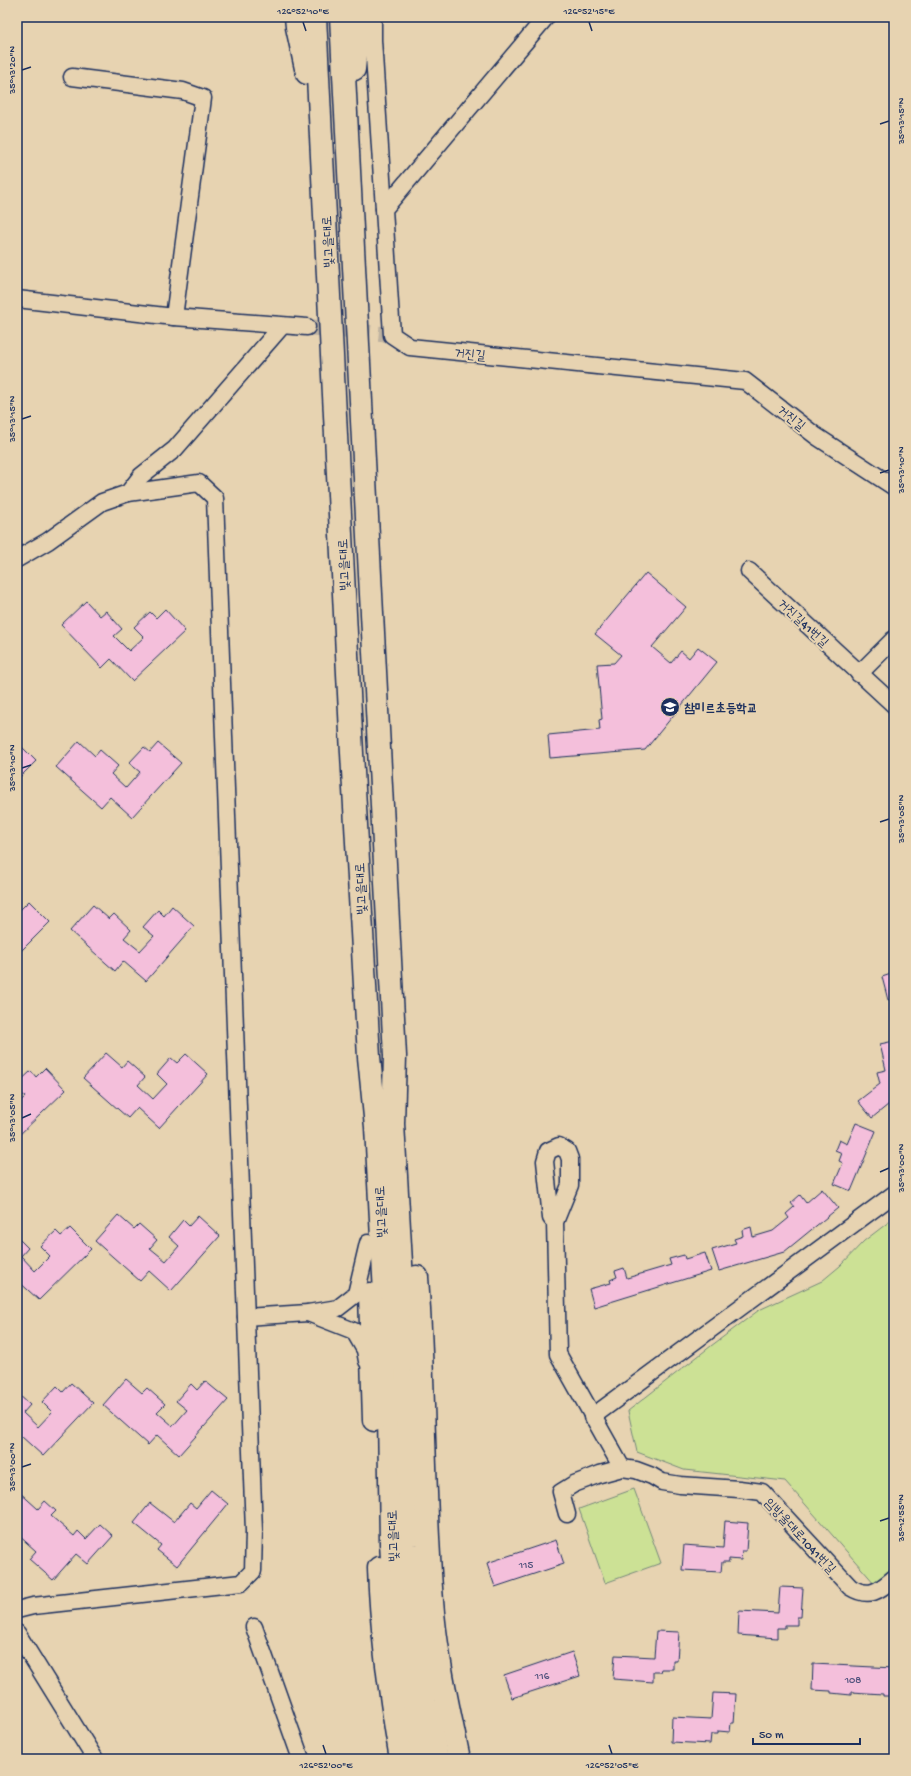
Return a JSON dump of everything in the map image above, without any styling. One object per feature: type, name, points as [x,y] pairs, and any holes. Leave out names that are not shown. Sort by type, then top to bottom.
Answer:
[{"type":"main road","points":[[296,17],[321,137]]},
{"type":"main road","name":"빛고을대로","points":[[315,17],[369,1057],[376,1127],[388,1349],[392,1544],[396,1620],[418,1759]]},
{"type":"main road","name":"빛고을대로","points":[[341,17],[395,1056],[393,1124],[406,1350],[411,1545],[415,1608],[426,1702],[437,1759]]},
{"type":"main road","points":[[348,134],[359,17]]},
{"type":"main road","points":[[395,1056],[405,1122],[422,1343],[427,1519],[434,1614],[444,1691],[459,1759]]},
{"type":"main road","points":[[369,1057],[364,1127],[380,1614],[388,1684],[401,1759]]},
{"type":"street","points":[[373,17],[373,40],[384,209]]},
{"type":"street","points":[[384,209],[546,17]]},
{"type":"street","points":[[72,77],[183,91],[203,98],[174,317]]},
{"type":"street","name":"거진길","points":[[384,209],[392,335],[410,347],[745,381],[816,436],[894,487]]},
{"type":"street","points":[[17,299],[174,317],[307,327]]},
{"type":"street","points":[[128,493],[141,476],[175,449],[282,326]]},
{"type":"street","points":[[17,559],[48,541],[102,502],[128,493],[199,482],[215,498],[254,1531],[253,1571],[241,1583],[33,1606],[17,1610]]},
{"type":"street","name":"거진길41번길","points":[[748,571],[894,705]]},
{"type":"street","points":[[859,674],[894,639]]},
{"type":"street","points":[[592,1417],[894,1194]]},
{"type":"street","points":[[555,1222],[558,1354],[622,1468]]},
{"type":"street","points":[[246,1317],[308,1313],[338,1308],[356,1294],[368,1243]]},
{"type":"street","points":[[308,1313],[354,1331],[365,1350],[373,1391]]},
{"type":"street","name":"임방울대로1041번길","points":[[567,1514],[561,1492],[574,1484],[600,1474],[622,1468],[636,1470],[652,1476],[662,1482],[762,1492],[850,1587],[864,1594],[872,1593],[894,1578]]},
{"type":"street","points":[[254,1627],[301,1759]]},
{"type":"street","points":[[17,1633],[95,1759]]},
{"type":"green space","points":[[894,1218],[894,1567],[875,1584],[785,1481],[684,1470],[637,1452],[628,1411],[759,1310],[822,1281],[840,1266],[864,1241]]},
{"type":"green space","points":[[634,1489],[661,1563],[605,1583],[579,1509]]},
{"type":"building","points":[[646,573],[686,607],[652,647],[671,663],[681,651],[689,658],[698,647],[717,662],[645,750],[550,758],[548,735],[600,730],[599,720],[602,719],[597,664],[614,663],[621,655],[595,634]]},
{"type":"building","points":[[86,601],[100,616],[106,611],[122,629],[114,636],[129,651],[144,637],[134,627],[150,612],[156,618],[165,609],[185,631],[132,681],[111,659],[102,668],[61,625]]},
{"type":"building","points":[[79,741],[95,756],[100,750],[118,766],[111,774],[126,788],[140,772],[129,763],[144,747],[150,752],[158,743],[181,763],[132,817],[110,797],[101,807],[56,767]]},
{"type":"building","points":[[17,742],[36,761],[17,780]]},
{"type":"building","points":[[29,901],[50,922],[17,955],[17,907],[20,910]]},
{"type":"building","points":[[93,905],[109,919],[114,914],[131,930],[124,938],[140,951],[154,936],[143,927],[158,910],[164,916],[172,906],[194,926],[146,981],[123,961],[115,971],[70,931]]},
{"type":"building","points":[[894,973],[894,998],[888,1000],[882,977]]},
{"type":"building","points":[[894,1041],[894,1100],[872,1118],[858,1101],[880,1084],[877,1072],[886,1070],[880,1044]]},
{"type":"building","points":[[106,1053],[122,1067],[127,1061],[145,1077],[138,1085],[153,1099],[167,1084],[157,1074],[171,1058],[177,1063],[186,1054],[208,1074],[159,1128],[137,1108],[128,1118],[83,1078]]},
{"type":"building","points":[[45,1068],[66,1090],[17,1137],[17,1104],[25,1097],[17,1088],[17,1084],[31,1071],[36,1077]]},
{"type":"building","points":[[856,1123],[876,1131],[851,1191],[834,1184],[843,1163],[839,1161],[842,1153],[835,1150],[839,1140],[847,1144]]},
{"type":"building","points":[[822,1189],[838,1208],[784,1252],[719,1271],[712,1250],[736,1243],[734,1239],[743,1236],[742,1230],[751,1227],[753,1237],[773,1231],[789,1218],[786,1214],[794,1207],[791,1203],[800,1195],[806,1203]]},
{"type":"building","points":[[118,1215],[134,1229],[139,1224],[157,1240],[150,1248],[166,1261],[179,1246],[169,1237],[183,1220],[189,1226],[198,1216],[220,1236],[171,1291],[149,1271],[140,1281],[95,1241]]},
{"type":"building","points":[[70,1228],[91,1249],[39,1300],[17,1280],[17,1237],[28,1248],[21,1256],[35,1271],[50,1256],[40,1246],[56,1231],[61,1236]]},
{"type":"building","points":[[705,1253],[711,1271],[594,1307],[589,1289],[611,1283],[610,1280],[617,1277],[615,1271],[624,1268],[627,1278],[671,1265],[669,1259],[684,1255],[685,1259]]},
{"type":"building","points":[[126,1379],[142,1393],[147,1388],[165,1404],[157,1412],[173,1426],[187,1410],[176,1401],[191,1384],[197,1390],[205,1381],[228,1400],[179,1455],[157,1435],[148,1445],[103,1405]]},
{"type":"building","points":[[71,1383],[93,1403],[43,1456],[21,1436],[17,1440],[17,1393],[30,1405],[23,1413],[38,1427],[52,1412],[42,1402],[57,1386],[63,1392]]},
{"type":"building","points":[[17,1490],[38,1509],[45,1501],[56,1511],[51,1516],[74,1536],[78,1531],[86,1539],[100,1524],[113,1536],[88,1564],[76,1554],[53,1580],[29,1559],[36,1551],[17,1534]]},
{"type":"building","points":[[211,1490],[228,1504],[177,1566],[157,1550],[161,1545],[134,1523],[150,1503],[174,1522],[190,1503],[196,1508]]},
{"type":"building","points":[[725,1521],[748,1523],[746,1551],[742,1551],[741,1560],[729,1559],[729,1562],[722,1562],[721,1572],[682,1570],[684,1545],[723,1548]]},
{"type":"building","points":[[556,1540],[564,1564],[495,1587],[487,1563]]},
{"type":"building","points":[[780,1587],[803,1588],[801,1617],[797,1617],[797,1625],[785,1625],[785,1628],[777,1628],[777,1638],[738,1635],[739,1611],[778,1613]]},
{"type":"building","points":[[656,1631],[679,1632],[677,1661],[673,1661],[673,1669],[661,1669],[660,1672],[653,1672],[653,1682],[613,1679],[615,1655],[654,1657]]},
{"type":"building","points":[[572,1652],[580,1676],[512,1698],[504,1675]]},
{"type":"building","points":[[813,1664],[894,1668],[894,1696],[851,1692],[851,1695],[831,1693],[831,1691],[812,1690]]},
{"type":"building","points":[[713,1693],[736,1694],[734,1723],[731,1723],[730,1732],[718,1731],[718,1734],[711,1734],[710,1744],[671,1742],[672,1717],[711,1719]]},
{"type":"tunnel","points":[[307,327],[392,335]]},
{"type":"place","name":"참미르초등학교","points":[[670,707]]}]
